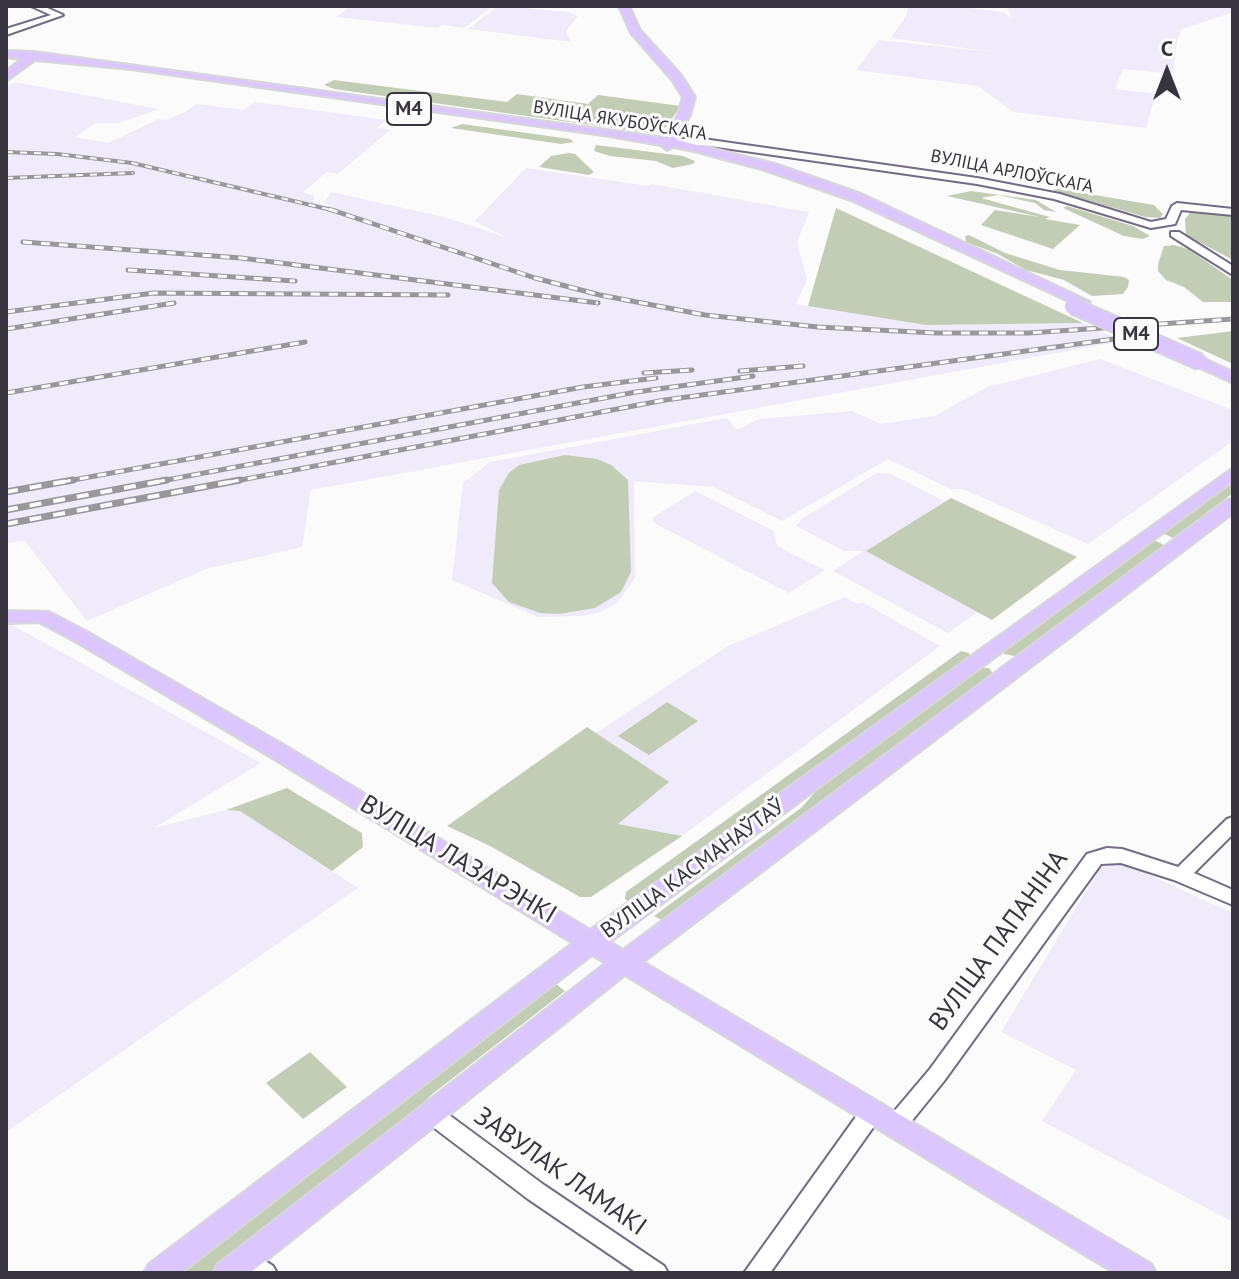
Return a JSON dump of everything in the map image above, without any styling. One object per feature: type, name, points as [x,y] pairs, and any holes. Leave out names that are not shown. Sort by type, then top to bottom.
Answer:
[{"type":"main road","points":[[624,6],[635,31],[689,97],[684,115],[670,139]]},
{"type":"main road","name":"ВУЛІЦА ЯКУБОЎСКАГА","points":[[6,56],[670,139],[690,144],[850,202],[1203,360],[1233,378]]},
{"type":"main road","points":[[6,77],[31,58]]},
{"type":"main road","name":"ВУЛІЦА ЯКУБОЎСКАГА","points":[[31,58],[670,139],[751,164]]},
{"type":"main road","points":[[751,164],[758,155],[769,152]]},
{"type":"main road","name":"ВУЛІЦА ЯКУБОЎСКАГА","points":[[1203,360],[1233,369]]},
{"type":"main road","name":"ВУЛІЦА КАСМАНАЎТАЎ","points":[[159,1273],[593,941],[1233,473]]},
{"type":"main road","name":"ВУЛІЦА КАСМАНАЎТАЎ","points":[[246,1268],[626,961],[1163,553],[1233,504]]},
{"type":"main road","name":"ВУЛІЦА ЛАЗАРЭНКІ","points":[[10,616],[42,616],[80,636],[279,752],[882,1120],[1141,1273]]},
{"type":"street","points":[[6,32],[59,15],[35,6]]},
{"type":"street","points":[[690,144],[769,152]]},
{"type":"street","name":"ВУЛІЦА АРЛОЎСКАГА","points":[[769,152],[1015,188],[1072,200],[1151,225],[1171,222],[1177,206],[1233,212]]},
{"type":"street","points":[[1175,234],[1233,271]]},
{"type":"street","points":[[1181,875],[1233,823]]},
{"type":"street","name":"ВУЛІЦА ПАПАНІНА","points":[[756,1273],[882,1120],[937,1075],[1094,859],[1122,856],[1181,875],[1233,898]]},
{"type":"street","name":"ЗАВУЛАК ЛАМАКІ","points":[[433,1115],[536,1192],[656,1273]]},
{"type":"shaded area","points":[[351,6],[493,6],[464,28],[442,25],[438,28],[336,17]]},
{"type":"shaded area","points":[[498,6],[569,12],[578,16],[566,31],[571,42],[468,29]]},
{"type":"shaded area","points":[[908,6],[953,6],[1003,12],[1011,18],[1007,6],[1233,6],[1233,12],[1182,29],[1177,41],[1173,74],[1123,69],[1115,89],[1156,94],[1146,128],[1013,112],[978,86],[856,70],[879,40],[1001,53],[891,38],[906,16]]},
{"type":"shaded area","points":[[15,82],[159,109],[119,123],[96,123],[75,137],[108,143],[159,119],[166,120],[185,112],[197,104],[244,110],[255,102],[386,120],[377,128],[390,130],[338,174],[327,172],[303,192],[314,196],[314,202],[340,209],[324,203],[331,192],[444,217],[506,237],[475,221],[526,168],[652,184],[809,212],[797,242],[807,280],[796,304],[926,325],[1083,323],[1122,341],[311,490],[302,547],[206,569],[87,621],[24,540],[6,544],[6,87]]},
{"type":"shaded area","points":[[1100,359],[1233,410],[1233,441],[1088,544],[963,489],[951,489],[888,459],[782,521],[713,487],[634,481],[635,578],[617,603],[601,612],[583,616],[538,617],[452,580],[463,483],[490,462],[727,418],[737,430],[759,419],[852,411],[881,424],[935,416],[987,387]]},
{"type":"shaded area","points":[[877,473],[891,474],[946,502],[866,551],[979,611],[948,633],[833,571],[863,551],[844,551],[796,526],[803,518]]},
{"type":"shaded area","points":[[695,491],[774,531],[777,546],[825,570],[789,593],[654,523],[652,518]]},
{"type":"shaded area","points":[[845,597],[857,604],[862,602],[940,646],[682,836],[617,824],[549,764],[728,646]]},
{"type":"shaded area","points":[[6,624],[261,763],[154,828],[226,810],[240,811],[358,888],[6,1132]]},
{"type":"shaded area","points":[[1119,861],[1233,913],[1233,1222],[1042,1121],[1076,1070],[1001,1032],[1100,868]]},
{"type":"green space","points":[[334,80],[507,102],[517,94],[588,104],[598,95],[681,106],[666,127],[648,133],[334,89],[324,85]]},
{"type":"green space","points":[[462,124],[574,142],[561,144],[451,128]]},
{"type":"green space","points":[[596,145],[683,156],[695,161],[673,168],[656,161],[610,156],[594,151]]},
{"type":"green space","points":[[575,154],[594,172],[589,175],[539,167],[551,156]]},
{"type":"green space","points":[[1052,190],[1154,205],[1163,214],[1160,218],[1145,217]]},
{"type":"green space","points":[[971,191],[1036,200],[1056,212],[1044,210],[1035,203],[998,195],[981,198],[1050,217],[1045,219],[1080,225],[1053,249],[981,225],[995,210],[1040,217],[947,196]]},
{"type":"green space","points":[[1067,206],[1133,226],[1150,236],[1142,239],[1124,236],[1063,208]]},
{"type":"green space","points":[[836,208],[1083,323],[926,325],[808,306]]},
{"type":"green space","points":[[1190,213],[1233,216],[1233,260],[1186,235],[1185,219]]},
{"type":"green space","points":[[969,235],[1005,253],[1060,270],[1124,277],[1129,280],[1128,287],[1123,294],[1092,296],[1064,280],[1026,270],[998,254],[966,242],[965,236]]},
{"type":"green space","points":[[1164,246],[1188,249],[1233,280],[1233,302],[1203,302],[1184,287],[1166,280],[1158,271],[1158,264]]},
{"type":"green space","points":[[1233,331],[1233,364],[1177,338]]},
{"type":"green space","points":[[565,455],[597,459],[611,465],[628,480],[631,572],[621,592],[595,608],[559,614],[540,613],[509,602],[492,583],[499,490],[509,473],[519,465]]},
{"type":"green space","points":[[1233,482],[1233,493],[1173,538],[1163,533]]},
{"type":"green space","points":[[951,498],[1077,557],[992,620],[866,551]]},
{"type":"green space","points":[[1154,540],[1164,545],[1015,656],[1004,654],[1003,651]]},
{"type":"green space","points":[[961,651],[969,653],[971,657],[631,903],[625,899],[626,892]]},
{"type":"green space","points":[[981,668],[989,668],[993,674],[663,921],[654,916],[801,808],[817,790]]},
{"type":"green space","points":[[667,702],[698,721],[649,755],[618,736]]},
{"type":"green space","points":[[587,727],[669,782],[618,824],[682,836],[591,897],[580,897],[490,846],[447,826]]},
{"type":"green space","points":[[287,788],[362,833],[363,847],[332,871],[240,811],[226,810]]},
{"type":"green space","points":[[556,984],[565,991],[431,1095],[407,1120],[209,1273],[174,1273]]},
{"type":"green space","points":[[310,1052],[347,1087],[303,1119],[266,1083]]},
{"type":"railway","points":[[6,152],[57,154],[132,163],[333,210]]},
{"type":"railway","points":[[6,178],[133,173]]},
{"type":"railway","points":[[333,210],[535,278],[600,295],[705,315],[818,327],[936,333],[1029,333],[1233,319]]},
{"type":"railway","points":[[23,242],[241,258],[598,303]]},
{"type":"railway","points":[[128,270],[295,281]]},
{"type":"railway","points":[[6,312],[154,293],[448,295]]},
{"type":"railway","points":[[6,329],[174,303]]},
{"type":"railway","points":[[230,482],[665,400],[1114,339]]},
{"type":"railway","points":[[6,393],[305,342]]},
{"type":"railway","points":[[740,371],[803,366]]},
{"type":"railway","points":[[644,373],[692,370]]},
{"type":"railway","points":[[156,482],[636,392],[753,376]]},
{"type":"railway","points":[[71,480],[583,387],[656,378]]},
{"type":"railway","points":[[6,492],[71,480]]},
{"type":"railway","points":[[62,482],[71,480]]},
{"type":"railway","points":[[6,510],[167,480]]},
{"type":"railway","points":[[6,524],[240,480]]}]
